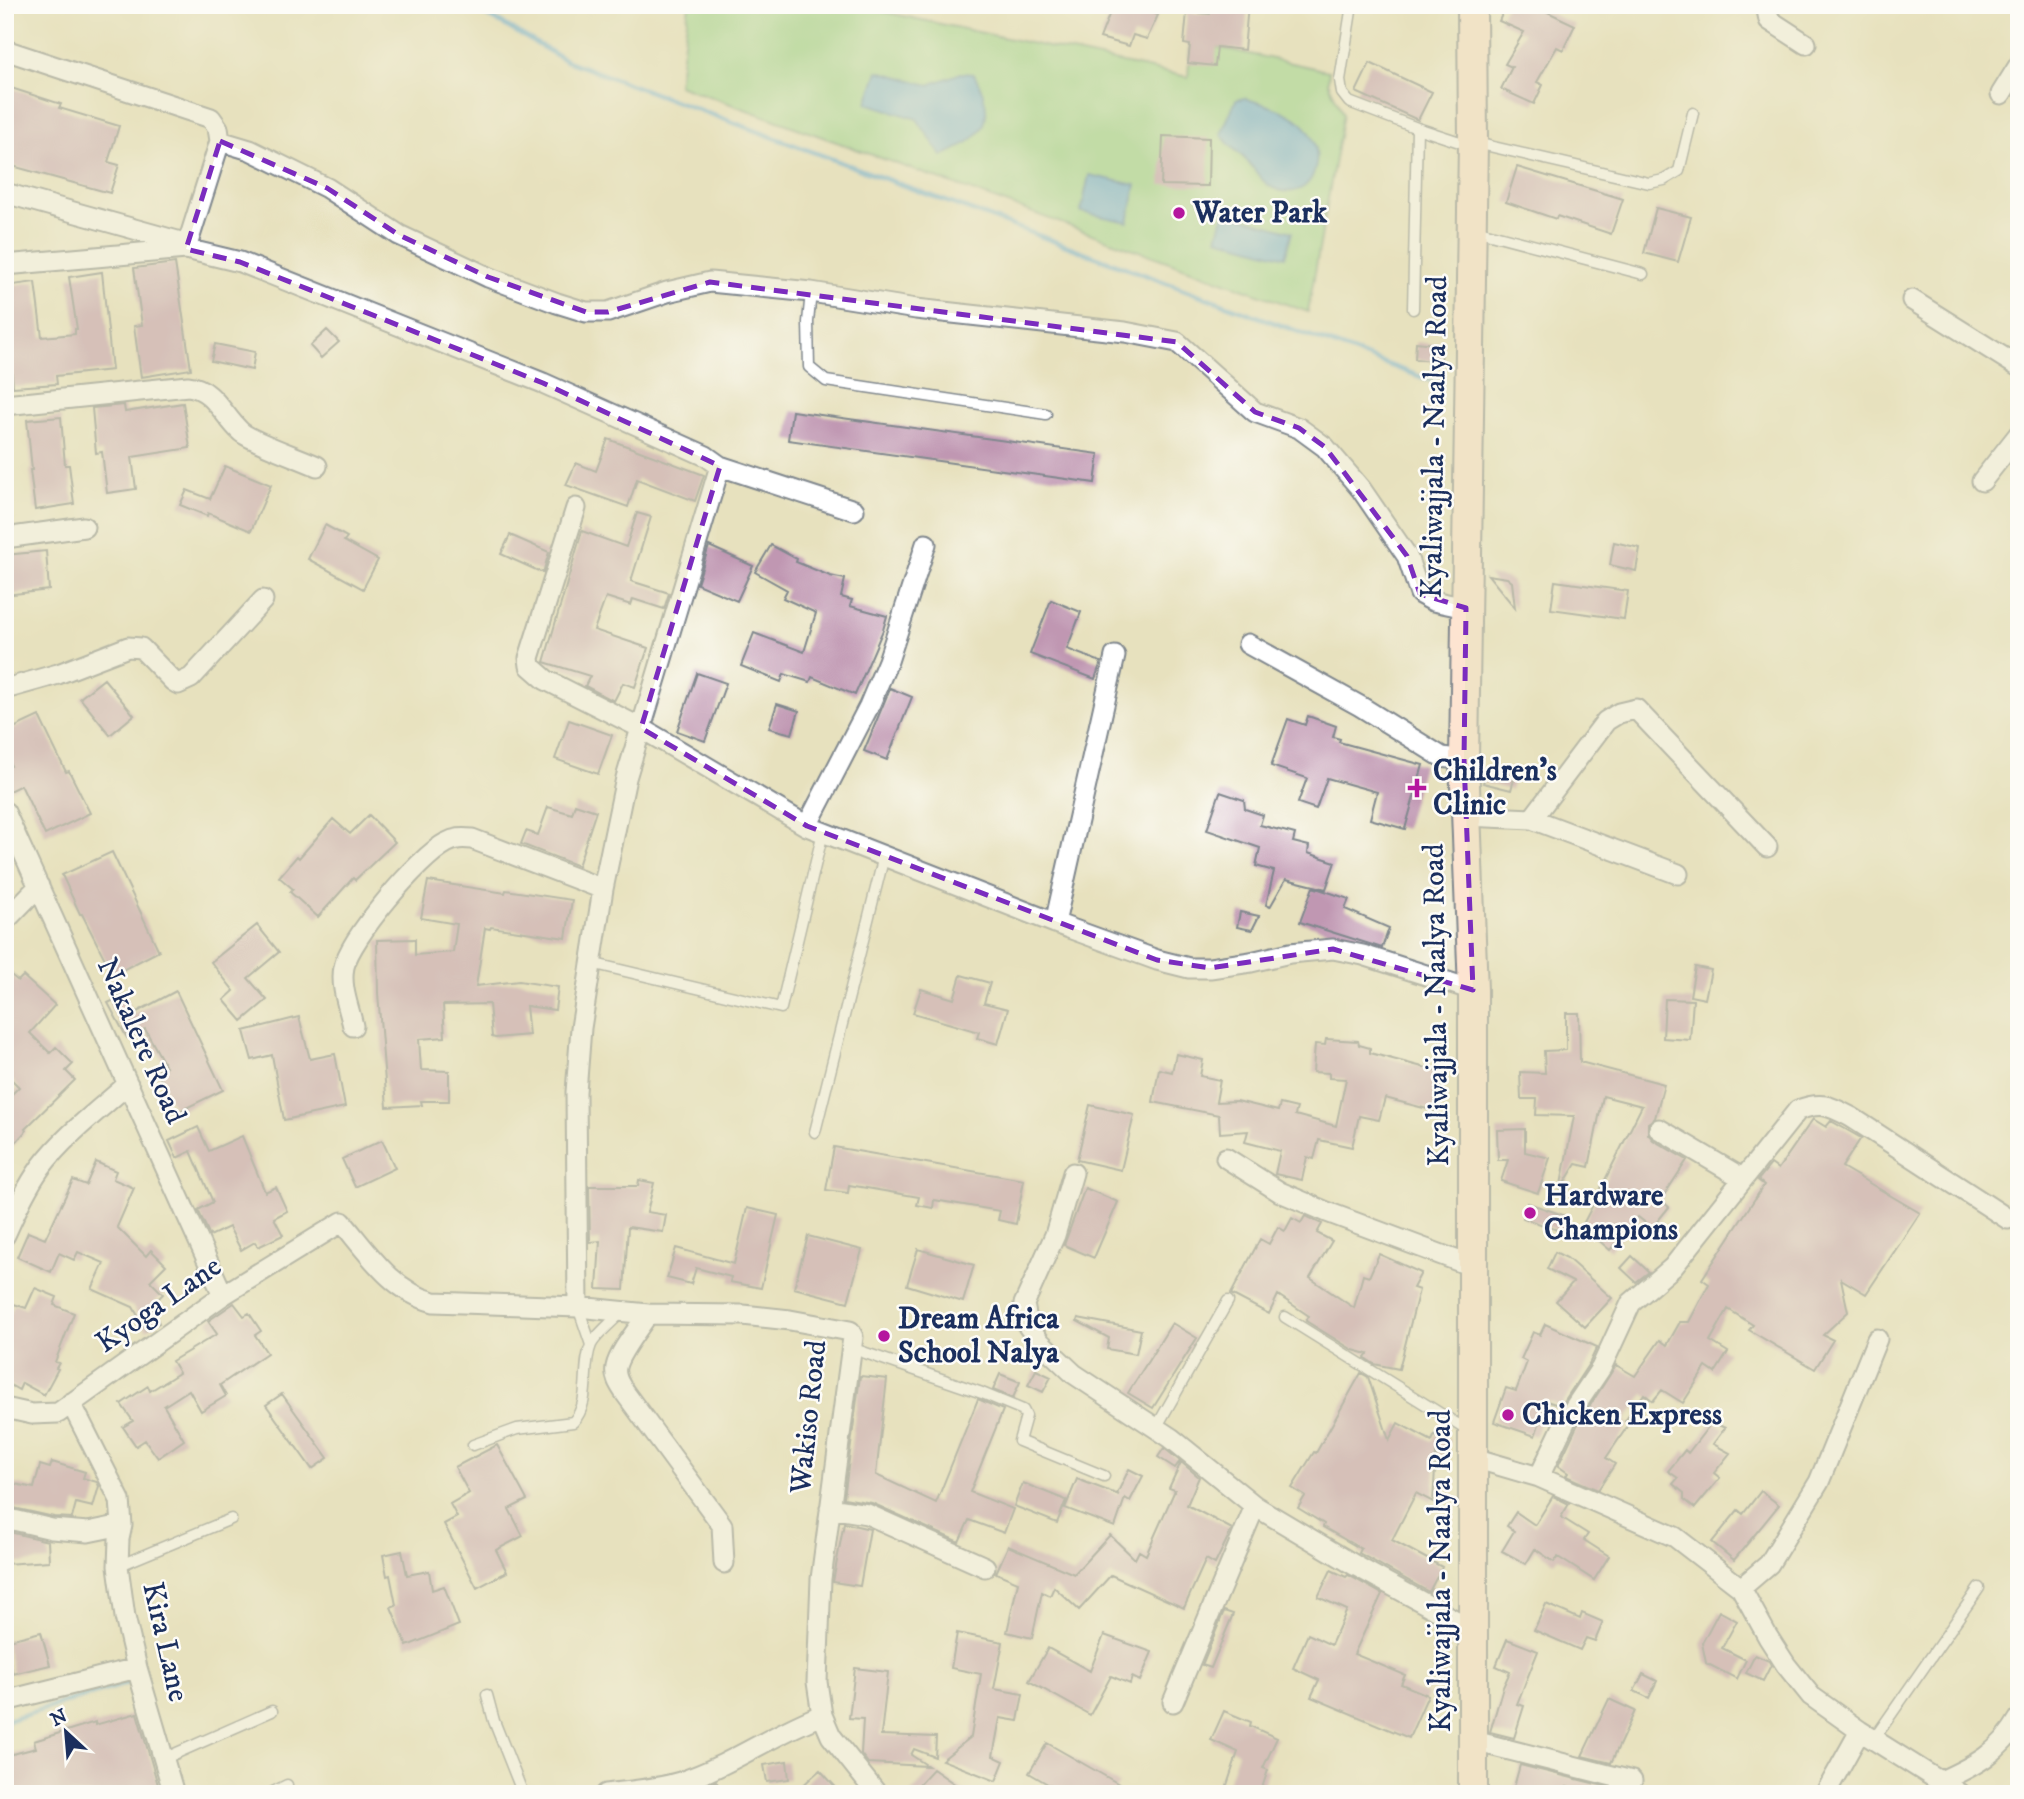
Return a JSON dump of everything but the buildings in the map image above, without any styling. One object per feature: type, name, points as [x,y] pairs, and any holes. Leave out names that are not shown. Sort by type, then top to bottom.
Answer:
[{"type":"main road","name":"Kyaliwajjala - Naalya Road","points":[[1467,6],[1473,144],[1464,760],[1474,990],[1473,1794]]},
{"type":"street","points":[[1766,5],[1769,20],[1806,44]]},
{"type":"street","points":[[5,50],[211,118],[218,128],[220,141],[187,247]]},
{"type":"street","points":[[2001,94],[2019,65]]},
{"type":"street","points":[[220,141],[250,150],[327,188],[399,235],[488,277],[586,312],[608,312],[667,292],[710,282],[811,292],[916,309],[1125,332],[1177,342],[1255,412],[1299,428],[1325,447],[1361,489],[1406,556],[1420,593],[1433,601],[1466,608]]},
{"type":"street","points":[[5,193],[240,262],[543,383],[706,456],[720,466],[853,510]]},
{"type":"street","points":[[5,265],[187,247]]},
{"type":"street","points":[[1912,300],[2019,367]]},
{"type":"street","points":[[5,405],[198,387],[243,433],[317,466]]},
{"type":"street","points":[[1982,481],[2019,434]]},
{"type":"street","points":[[578,1307],[576,1092],[581,1027],[603,889],[626,778],[720,466]]},
{"type":"street","points":[[576,508],[529,658],[530,666],[545,680],[640,728],[815,829],[1055,923],[1157,960],[1189,968],[1210,968],[1290,953],[1334,949],[1363,955],[1474,990]]},
{"type":"street","points":[[5,538],[84,527]]},
{"type":"street","points":[[815,829],[888,660],[926,544]]},
{"type":"street","points":[[5,689],[58,674],[135,646],[141,648],[173,681],[178,684],[184,682],[191,678],[262,600]]},
{"type":"street","points":[[1248,644],[1360,706],[1442,757],[1464,760]]},
{"type":"street","points":[[1055,923],[1115,656]]},
{"type":"street","points":[[1532,819],[1606,721],[1619,713],[1636,709],[1767,847]]},
{"type":"street","name":"Nakalere Road","points":[[5,812],[223,1295]]},
{"type":"street","points":[[1466,816],[1532,819],[1678,874]]},
{"type":"street","points":[[353,1026],[343,984],[348,956],[368,923],[427,856],[444,843],[459,837],[472,839],[603,889]]},
{"type":"street","points":[[5,921],[39,886]]},
{"type":"street","points":[[5,1235],[20,1201],[42,1166],[75,1131],[128,1084]]},
{"type":"street","points":[[1539,1477],[1566,1420],[1601,1368],[1631,1303],[1672,1267],[1798,1110],[1814,1104],[1830,1107],[1851,1117],[2013,1223]]},
{"type":"street","points":[[1659,1129],[1742,1178]]},
{"type":"street","points":[[1226,1158],[1280,1192],[1474,1267]]},
{"type":"street","points":[[1073,1173],[1055,1235],[1024,1304],[1028,1326],[1040,1342],[1074,1374],[1156,1428],[1255,1506],[1356,1566],[1475,1631]]},
{"type":"street","name":"Wakiso Road","points":[[342,1222],[387,1275],[405,1290],[421,1299],[434,1302],[578,1307],[648,1314],[743,1315],[850,1331],[853,1337],[821,1579],[817,1682],[822,1715],[831,1736],[877,1794]]},
{"type":"street","name":"Kyoga Lane","points":[[5,1408],[32,1414],[58,1413],[223,1295],[342,1222]]},
{"type":"street","points":[[648,1314],[616,1367],[617,1378],[625,1393],[722,1525],[724,1563]]},
{"type":"street","points":[[1741,1588],[1769,1564],[1819,1482],[1877,1339]]},
{"type":"street","name":"Kira Lane","points":[[71,1404],[120,1500],[122,1525],[118,1566],[125,1616],[137,1668],[174,1794]]},
{"type":"street","points":[[1474,1446],[1675,1537],[1741,1588],[1774,1646],[1811,1696],[1960,1794]]},
{"type":"street","points":[[1173,1702],[1255,1506]]},
{"type":"street","points":[[830,1508],[867,1514],[985,1567]]},
{"type":"street","points":[[5,1518],[52,1529],[89,1532],[122,1525]]},
{"type":"street","points":[[5,1701],[137,1668]]},
{"type":"street","points":[[606,1794],[682,1782],[795,1725],[822,1715]]},
{"type":"street","points":[[1941,1781],[1981,1762],[1998,1746],[2019,1719]]},
{"type":"street","points":[[1825,1794],[1867,1735]]},
{"type":"street","points":[[1474,1741],[1632,1781]]},
{"type":"lane","points":[[1352,5],[1340,80],[1342,93],[1349,102],[1417,128],[1473,144],[1648,183],[1664,180],[1679,170],[1693,113]]},
{"type":"lane","points":[[1413,309],[1417,128]]},
{"type":"lane","points":[[1470,229],[1643,274]]},
{"type":"lane","points":[[811,292],[808,322],[809,367],[826,382],[1046,414]]},
{"type":"lane","points":[[591,963],[780,1007],[815,829]]},
{"type":"lane","points":[[815,1132],[884,856]]},
{"type":"lane","points":[[1156,1428],[1228,1301]]},
{"type":"lane","points":[[474,1445],[517,1429],[573,1422],[578,1417],[583,1403],[591,1345],[578,1307]]},
{"type":"lane","points":[[591,1345],[622,1312]]},
{"type":"lane","points":[[1285,1317],[1474,1446]]},
{"type":"lane","points":[[850,1347],[1023,1410],[1026,1416],[1019,1441],[1104,1476]]},
{"type":"lane","points":[[118,1566],[231,1519]]},
{"type":"lane","points":[[1867,1735],[1979,1588]]},
{"type":"lane","points":[[486,1695],[523,1794]]},
{"type":"lane","points":[[165,1765],[170,1756],[272,1711]]},
{"type":"lane","points":[[269,1794],[287,1785]]},
{"type":"highlighted area","points":[[220,141],[327,188],[399,235],[488,277],[586,312],[608,312],[710,282],[1177,342],[1255,412],[1299,428],[1325,447],[1407,556],[1420,594],[1466,608],[1464,760],[1473,990],[1333,949],[1210,968],[1157,960],[807,826],[641,728],[720,466],[543,383],[240,262],[186,249]]},
{"type":"green space","name":"Water Park","points":[[689,5],[852,5],[1188,77],[1190,45],[1217,47],[1329,71],[1328,82],[1343,114],[1308,312],[678,85]]},
{"type":"water","points":[[878,71],[929,85],[961,73],[974,74],[985,103],[984,124],[969,141],[942,156],[917,119],[867,103]]},
{"type":"water","points":[[1244,98],[1289,115],[1310,133],[1316,165],[1308,183],[1300,189],[1278,190],[1268,185],[1221,134],[1236,100]]},
{"type":"water","points":[[1089,175],[1136,185],[1128,222],[1081,212]]},
{"type":"water","points":[[1224,212],[1292,232],[1285,257],[1217,238]]},
{"type":"waterway","points":[[465,5],[567,61],[1440,384]]},
{"type":"waterway","points":[[5,1721],[128,1683]]},
{"type":"place","name":"Water Park","points":[[1179,213]]},
{"type":"place","name":"Children's Clinic","points":[[1417,788]]},
{"type":"place","name":"Hardware Champions","points":[[1530,1213]]},
{"type":"place","name":"Dream Africa School Nalya","points":[[884,1336]]},
{"type":"place","name":"Chicken Express","points":[[1508,1415]]}]
